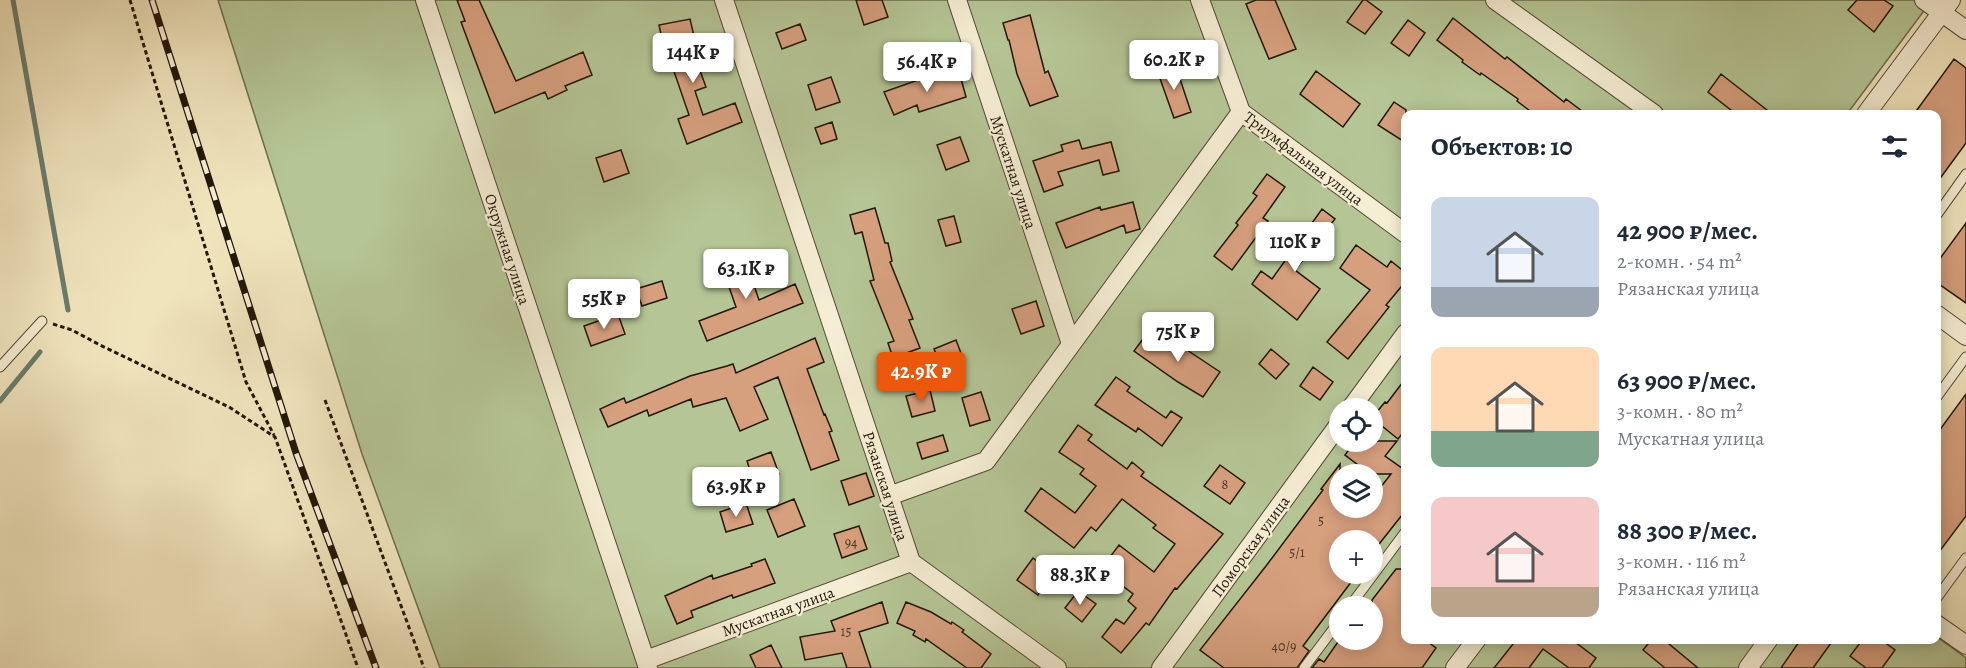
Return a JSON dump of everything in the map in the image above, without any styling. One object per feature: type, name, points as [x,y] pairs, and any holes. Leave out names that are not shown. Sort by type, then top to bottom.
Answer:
[{"type":"street","name":"Окружная улица","points":[[425,0],[647,664]]},
{"type":"street","name":"Рязанская улица","points":[[724,0],[911,562],[1057,668]]},
{"type":"street","name":"Мускатная улица","points":[[957,0],[1071,344]]},
{"type":"street","name":"Триумфальная улица","points":[[1200,0],[1240,112],[1401,230]]},
{"type":"street","points":[[1495,0],[1648,110]]},
{"type":"street","points":[[1924,0],[1947,6],[1966,30]]},
{"type":"street","points":[[1869,110],[1947,6]]},
{"type":"street","points":[[889,496],[986,461],[1240,112]]},
{"type":"street","points":[[1941,318],[1966,336]]},
{"type":"street","points":[[1358,398],[1401,340]]},
{"type":"street","name":"Поморская улица","points":[[1161,668],[1329,438]]},
{"type":"street","name":"Мускатная улица","points":[[647,664],[911,562]]},
{"type":"street","points":[[1941,628],[1966,645]]},
{"type":"street","points":[[1455,668],[1473,644]]},
{"type":"street","points":[[1748,668],[1766,644]]},
{"type":"lane","points":[[1941,209],[1966,174]]},
{"type":"lane","points":[[0,368],[42,321]]},
{"type":"lane","points":[[1941,391],[1966,357]]},
{"type":"lane","points":[[1357,596],[1401,538]]},
{"type":"lane","points":[[1941,592],[1966,558]]},
{"type":"lane","points":[[1304,668],[1329,635]]},
{"type":"path","points":[[130,0],[246,381],[275,437],[358,668]]},
{"type":"path","points":[[42,321],[72,330],[229,407],[275,437]]},
{"type":"path","points":[[325,400],[424,668]]},
{"type":"green space","points":[[218,0],[1932,0],[1850,110],[1401,110],[1401,644],[1941,644],[1941,640],[1966,658],[1966,668],[440,668],[362,454]]},
{"type":"building","points":[[457,0],[479,0],[516,81],[583,52],[592,75],[565,86],[567,90],[548,99],[545,92],[495,113],[461,22],[465,21]]},
{"type":"building","points":[[856,0],[882,0],[888,17],[864,25]]},
{"type":"building","points":[[1256,0],[1275,0],[1296,49],[1269,59],[1246,4]]},
{"type":"building","points":[[1363,0],[1382,12],[1365,34],[1347,22]]},
{"type":"building","points":[[1857,0],[1884,0],[1893,6],[1874,32],[1848,10]]},
{"type":"building","points":[[1030,15],[1045,73],[1048,71],[1058,96],[1030,106],[1017,74],[1003,23]]},
{"type":"building","points":[[1453,18],[1564,102],[1566,99],[1581,110],[1529,110],[1517,101],[1518,99],[1462,62],[1463,60],[1437,40]]},
{"type":"building","points":[[690,19],[696,45],[691,46],[706,87],[695,91],[703,115],[735,103],[742,122],[687,144],[678,119],[689,115],[667,51],[665,52],[659,25]]},
{"type":"building","points":[[1408,20],[1425,33],[1409,56],[1391,43]]},
{"type":"building","points":[[800,24],[806,40],[782,49],[776,33]]},
{"type":"building","points":[[1954,59],[1966,68],[1966,143],[1941,177],[1941,110],[1917,110]]},
{"type":"building","points":[[1175,64],[1191,112],[1174,118],[1157,70]]},
{"type":"building","points":[[959,71],[966,97],[919,112],[917,105],[894,115],[884,92],[929,76],[929,79]]},
{"type":"building","points":[[1316,71],[1360,104],[1343,127],[1300,94]]},
{"type":"building","points":[[1721,74],[1767,110],[1731,110],[1708,92]]},
{"type":"building","points":[[831,77],[840,102],[816,110],[808,85]]},
{"type":"building","points":[[1394,102],[1406,110],[1401,110],[1401,140],[1378,125]]},
{"type":"building","points":[[832,122],[837,139],[821,144],[815,128]]},
{"type":"building","points":[[960,137],[969,161],[946,170],[937,145]]},
{"type":"building","points":[[1079,140],[1082,149],[1111,142],[1119,171],[1103,175],[1099,160],[1058,172],[1063,185],[1044,192],[1033,161],[1063,151],[1061,145]]},
{"type":"building","points":[[621,150],[629,173],[604,182],[596,158]]},
{"type":"building","points":[[1267,174],[1285,187],[1263,218],[1268,221],[1232,270],[1214,256],[1257,196],[1253,193]]},
{"type":"building","points":[[1133,202],[1140,229],[1126,233],[1124,225],[1066,248],[1056,223],[1100,207],[1101,210]]},
{"type":"building","points":[[875,208],[885,243],[888,243],[892,261],[890,262],[913,319],[909,320],[920,348],[893,358],[888,343],[894,341],[870,281],[874,280],[862,232],[855,234],[850,215]]},
{"type":"building","points":[[1322,209],[1335,219],[1295,270],[1320,289],[1297,320],[1252,284],[1261,271],[1272,279]]},
{"type":"building","points":[[954,216],[961,242],[946,246],[938,220]]},
{"type":"building","points":[[1966,223],[1966,303],[1941,286],[1941,257]]},
{"type":"building","points":[[1356,245],[1387,267],[1391,261],[1401,269],[1401,287],[1386,305],[1389,307],[1348,359],[1327,342],[1370,290],[1340,268]]},
{"type":"building","points":[[742,250],[759,300],[795,284],[803,303],[707,341],[699,321],[736,307],[719,258]]},
{"type":"building","points":[[662,281],[667,298],[642,306],[636,289]]},
{"type":"building","points":[[1036,301],[1044,326],[1021,334],[1012,309]]},
{"type":"building","points":[[618,314],[625,334],[591,346],[584,326]]},
{"type":"building","points":[[1151,328],[1179,350],[1181,346],[1220,372],[1203,397],[1134,351]]},
{"type":"building","points":[[815,338],[824,362],[807,369],[832,431],[829,432],[839,460],[811,470],[778,377],[754,387],[768,419],[740,431],[726,398],[693,407],[691,399],[649,416],[647,410],[608,427],[600,409],[624,398],[626,403],[690,376],[733,364],[736,373]]},
{"type":"building","points":[[956,340],[964,361],[942,369],[934,349]]},
{"type":"building","points":[[1271,349],[1289,364],[1276,379],[1259,364]]},
{"type":"building","points":[[1313,367],[1333,382],[1320,400],[1300,386]]},
{"type":"building","points":[[1116,377],[1130,387],[1127,391],[1166,418],[1171,411],[1182,418],[1162,446],[1138,428],[1136,432],[1095,405]]},
{"type":"building","points":[[1401,385],[1401,435],[1398,439],[1383,427],[1385,402],[1387,403]]},
{"type":"building","points":[[930,390],[935,411],[912,417],[906,396]]},
{"type":"building","points":[[981,392],[990,420],[970,426],[962,398]]},
{"type":"building","points":[[1966,394],[1966,516],[1941,549],[1941,428]]},
{"type":"building","points":[[1078,425],[1092,435],[1088,440],[1127,469],[1132,462],[1144,472],[1141,476],[1223,534],[1177,589],[1175,588],[1149,625],[1146,623],[1121,653],[1102,637],[1116,619],[1124,624],[1136,608],[1128,601],[1133,594],[1101,569],[1119,545],[1154,572],[1175,544],[1153,528],[1156,525],[1122,499],[1096,531],[1091,527],[1074,548],[1025,511],[1041,488],[1075,513],[1096,486],[1080,474],[1084,469],[1059,452]]},
{"type":"building","points":[[943,435],[948,451],[922,459],[917,443]]},
{"type":"building","points":[[1383,441],[1397,441],[1385,456],[1401,467],[1401,516],[1383,539],[1383,530],[1329,530],[1329,584],[1350,584],[1341,596],[1329,596],[1329,612],[1303,646],[1309,651],[1297,668],[1224,668],[1200,650],[1266,566],[1323,490],[1321,489],[1329,478],[1329,518],[1383,518],[1383,484],[1391,474],[1383,474],[1383,464],[1357,464],[1345,455],[1347,452],[1383,452]]},
{"type":"building","points":[[771,452],[779,474],[754,483],[747,461]]},
{"type":"building","points":[[1220,465],[1245,483],[1230,504],[1204,486]]},
{"type":"building","points":[[866,473],[874,496],[849,505],[841,481]]},
{"type":"building","points":[[794,499],[805,526],[778,537],[767,510]]},
{"type":"building","points":[[746,503],[753,524],[726,532],[720,512]]},
{"type":"building","points":[[859,526],[867,549],[842,558],[834,534]]},
{"type":"building","points":[[1033,558],[1054,574],[1038,595],[1017,580]]},
{"type":"building","points":[[765,559],[775,583],[733,598],[732,595],[691,611],[693,617],[677,624],[665,596],[712,575],[713,579],[752,566],[751,564]]},
{"type":"building","points":[[1396,569],[1401,569],[1401,644],[1431,644],[1436,648],[1422,668],[1312,668],[1319,659],[1324,662],[1332,650],[1383,650],[1383,596],[1375,596]]},
{"type":"building","points":[[1078,591],[1096,604],[1082,622],[1065,608]]},
{"type":"building","points":[[882,602],[888,623],[859,632],[871,668],[847,668],[842,653],[805,660],[800,637],[835,631],[831,621]]},
{"type":"building","points":[[906,602],[931,612],[951,624],[952,622],[964,630],[962,632],[991,654],[981,668],[967,668],[926,639],[925,642],[913,635],[915,631],[897,623]]},
{"type":"building","points":[[1513,644],[1578,644],[1596,658],[1589,668],[1569,668],[1543,649],[1529,668],[1494,668]]},
{"type":"building","points":[[1648,644],[1669,644],[1698,668],[1665,668],[1643,650]]},
{"type":"building","points":[[1798,644],[1830,644],[1813,668],[1781,668]]},
{"type":"building","points":[[1859,644],[1887,644],[1895,650],[1882,668],[1866,668],[1850,656]]},
{"type":"building","points":[[771,645],[782,668],[756,668],[750,655]]},
{"type":"waterway","points":[[13,0],[68,310]]},
{"type":"waterway","points":[[0,401],[40,352]]},
{"type":"railway","points":[[152,0],[296,453],[376,668]]}]
